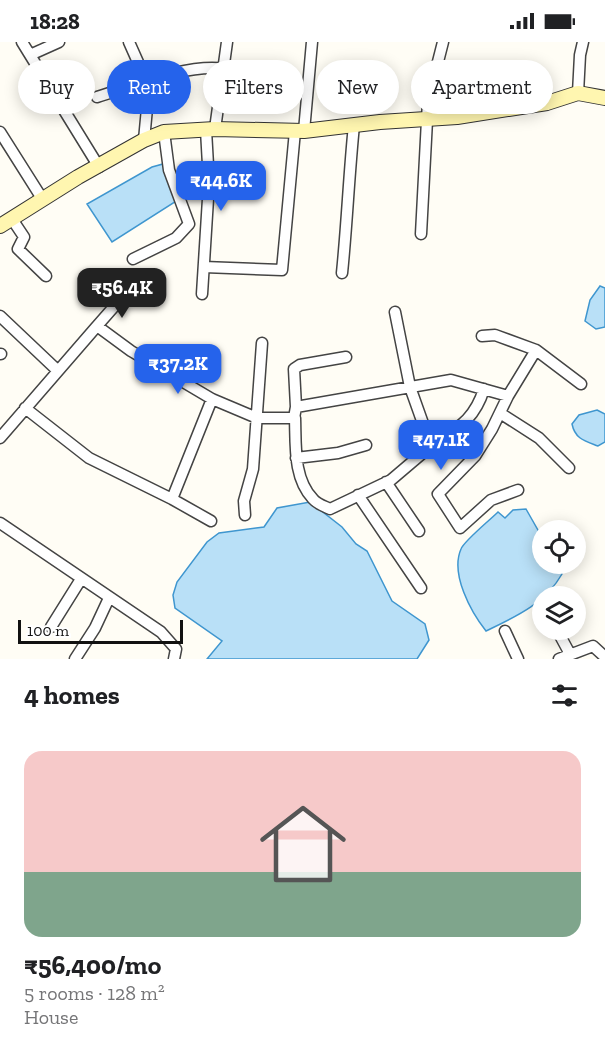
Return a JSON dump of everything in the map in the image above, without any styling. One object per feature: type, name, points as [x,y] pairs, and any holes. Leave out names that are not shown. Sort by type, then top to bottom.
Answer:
[{"type":"street","points":[[22,42],[99,167]]},
{"type":"street","points":[[30,55],[59,42]]},
{"type":"street","points":[[129,42],[138,60]]},
{"type":"street","points":[[225,60],[227,42]]},
{"type":"street","points":[[204,267],[282,270],[312,42]]},
{"type":"street","points":[[421,234],[428,101],[443,42]]},
{"type":"street","points":[[578,93],[583,42]]},
{"type":"street","points":[[46,276],[18,249],[24,237],[4,220],[43,200],[144,140],[164,132],[299,131],[457,117],[547,103],[578,93],[605,98]]},
{"type":"street","points":[[97,97],[107,94]]},
{"type":"street","points":[[144,140],[146,114]]},
{"type":"street","points":[[202,294],[211,130],[214,114]]},
{"type":"street","points":[[342,273],[354,125]]},
{"type":"street","points":[[0,132],[43,200]]},
{"type":"street","points":[[133,259],[176,238],[189,224],[169,170],[164,132]]},
{"type":"street","points":[[2,430],[25,408],[126,293]]},
{"type":"street","points":[[395,312],[410,387],[431,446]]},
{"type":"street","points":[[0,316],[57,370]]},
{"type":"street","points":[[97,326],[131,351],[212,399],[257,418],[296,413],[451,380],[508,396]]},
{"type":"street","points":[[482,336],[495,335],[536,350],[581,384]]},
{"type":"street","points":[[245,515],[244,501],[253,469],[262,343]]},
{"type":"street","points":[[518,490],[491,500],[460,528],[438,494],[475,456],[536,350]]},
{"type":"street","points":[[346,357],[300,365],[294,369],[296,458],[300,479],[314,500],[330,509],[386,482],[404,470],[431,446],[474,414],[484,389]]},
{"type":"street","points":[[172,499],[212,399]]},
{"type":"street","points":[[25,408],[89,458],[211,521]]},
{"type":"street","points":[[500,413],[539,438],[569,468]]},
{"type":"street","points":[[296,458],[338,453],[366,446]]},
{"type":"street","points":[[386,482],[419,531]]},
{"type":"street","points":[[358,495],[420,588]]},
{"type":"street","points":[[0,523],[161,632],[176,649],[174,659]]},
{"type":"street","points":[[51,627],[81,579]]},
{"type":"street","points":[[75,659],[95,628],[109,598]]},
{"type":"street","points":[[505,631],[518,659]]},
{"type":"street","points":[[562,640],[570,654]]},
{"type":"street","points":[[559,659],[593,646],[605,657]]},
{"type":"water","points":[[163,164],[178,200],[112,242],[87,204],[152,167]]},
{"type":"water","points":[[600,286],[605,288],[605,327],[596,329],[585,321],[590,300]]},
{"type":"water","points":[[597,410],[605,414],[605,442],[598,446],[578,436],[572,424],[579,415]]},
{"type":"water","points":[[310,502],[342,527],[356,544],[367,551],[392,601],[425,624],[429,640],[417,659],[207,659],[222,641],[175,608],[173,595],[177,582],[207,542],[219,533],[264,527],[277,508]]},
{"type":"water","points":[[526,509],[532,520],[532,574],[562,574],[553,586],[532,586],[532,606],[486,631],[474,614],[464,592],[458,570],[458,559],[463,545],[498,512],[505,518],[513,510]]}]
